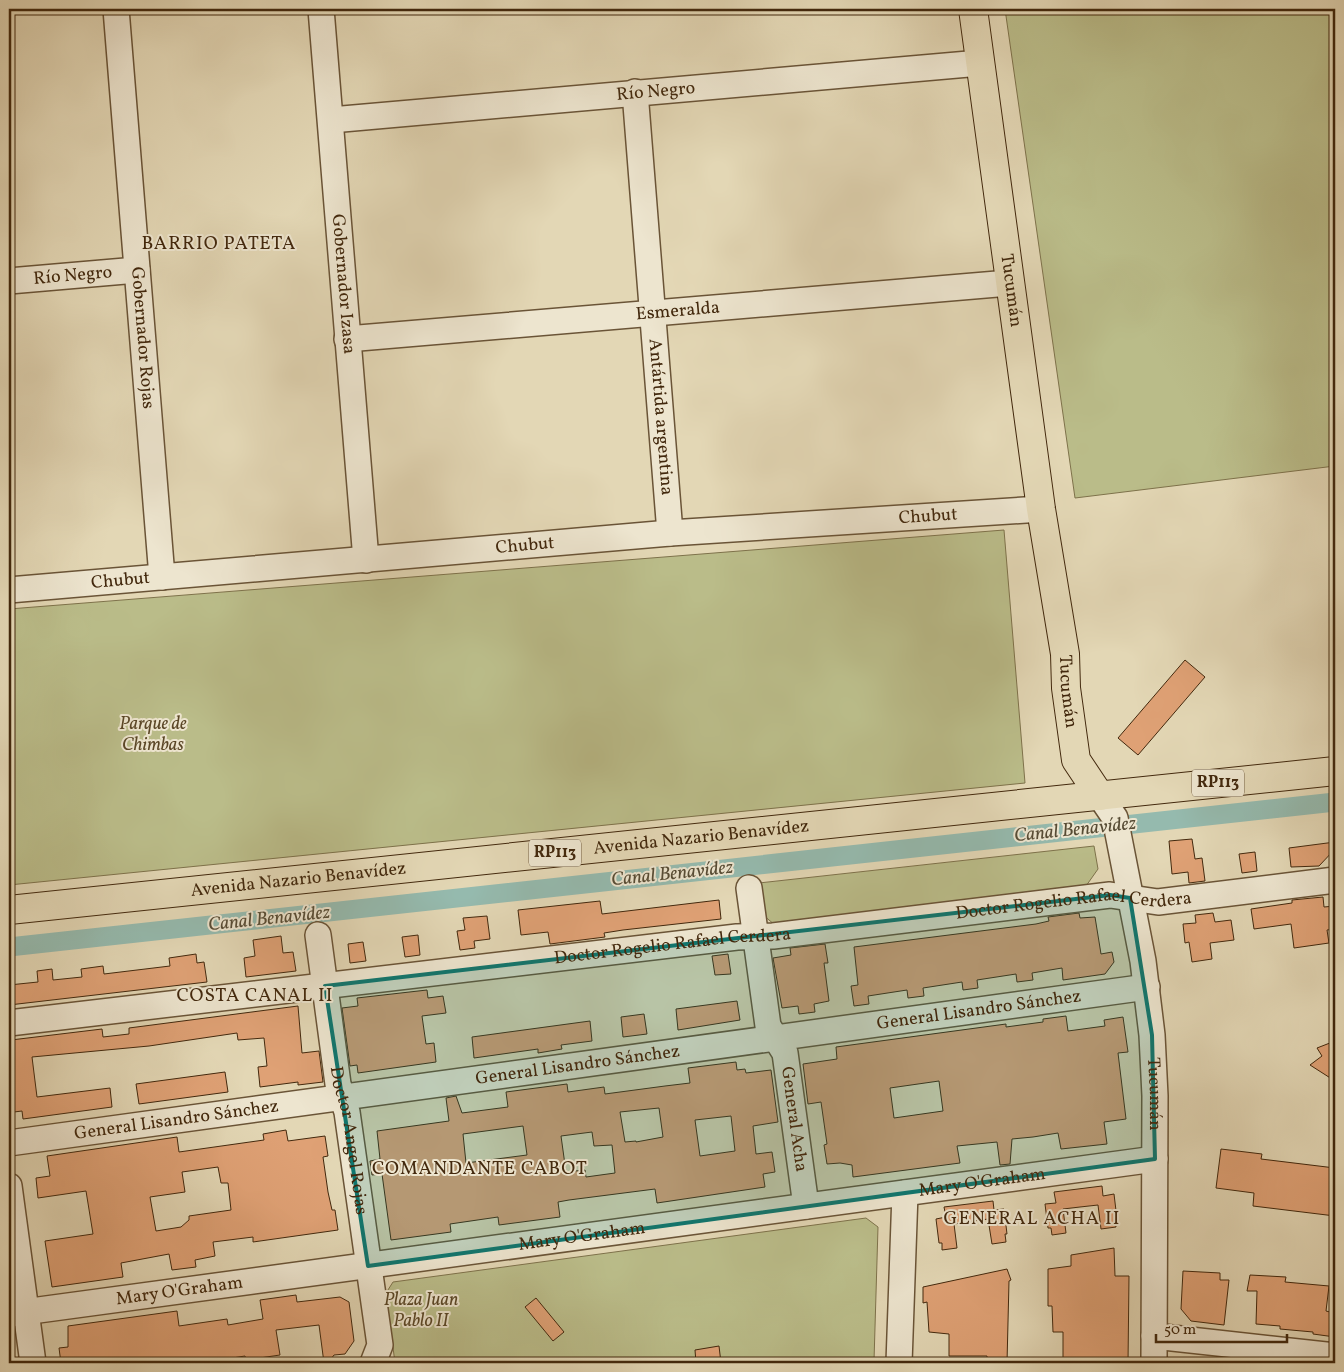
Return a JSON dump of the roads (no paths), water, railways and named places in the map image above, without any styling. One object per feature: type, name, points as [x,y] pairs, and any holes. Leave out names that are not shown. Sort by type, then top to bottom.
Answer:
[{"type":"main road","name":"Tucumán","points":[[973,9],[1041,509],[1065,654],[1066,688],[1076,760],[1111,816]]},
{"type":"main road","name":"Avenida Nazario Benavídez","points":[[9,910],[1111,816],[1335,771]]},
{"type":"street","name":"Gobernador Rojas","points":[[116,9],[162,577]]},
{"type":"street","name":"Gobernador Izasa","points":[[321,9],[366,560]]},
{"type":"street","name":"Río Negro","points":[[331,120],[980,63]]},
{"type":"street","name":"Antártida argentina","points":[[634,92],[670,533]]},
{"type":"street","name":"Río Negro","points":[[9,281],[137,270]]},
{"type":"street","name":"Esmeralda","points":[[347,339],[1009,283]]},
{"type":"street","name":"Chubut","points":[[9,590],[670,533],[1041,509]]},
{"type":"street","name":"Tucumán","points":[[1111,816],[1130,898],[1146,987],[1154,1064],[1154,1363]]},
{"type":"street","name":"Doctor Rogelio Rafael Cerdera","points":[[9,1023],[1110,895],[1158,902],[1335,880]]},
{"type":"street","name":"General Acha","points":[[749,888],[768,1026],[785,1053],[806,1206]]},
{"type":"street","name":"Doctor Angel Rojas","points":[[318,935],[338,1084],[347,1112],[368,1266],[376,1354]]},
{"type":"street","name":"General Lisandro Sánchez","points":[[9,1142],[1146,987]]},
{"type":"street","name":"Mary O'Graham","points":[[17,1313],[1155,1159]]},
{"type":"street","points":[[9,1186],[17,1313],[33,1363]]},
{"type":"street","points":[[899,1363],[905,1193]]},
{"type":"street","points":[[1154,1336],[1335,1356]]},
{"type":"waterway","name":"Canal Benavídez","points":[[9,947],[1335,802]]},
{"type":"district","name":"BARRIO PATETA","points":[[219,244]]},
{"type":"district","name":"COSTA CANAL II","points":[[255,996]]},
{"type":"district","name":"COMANDANTE CABOT","points":[[480,1169]]},
{"type":"district","name":"GENERAL ACHA II","points":[[1032,1219]]},
{"type":"park label","name":"Parque de Chimbas","points":[[153,734]]},
{"type":"park label","name":"Plaza Juan Pablo II","points":[[421,1310]]}]
